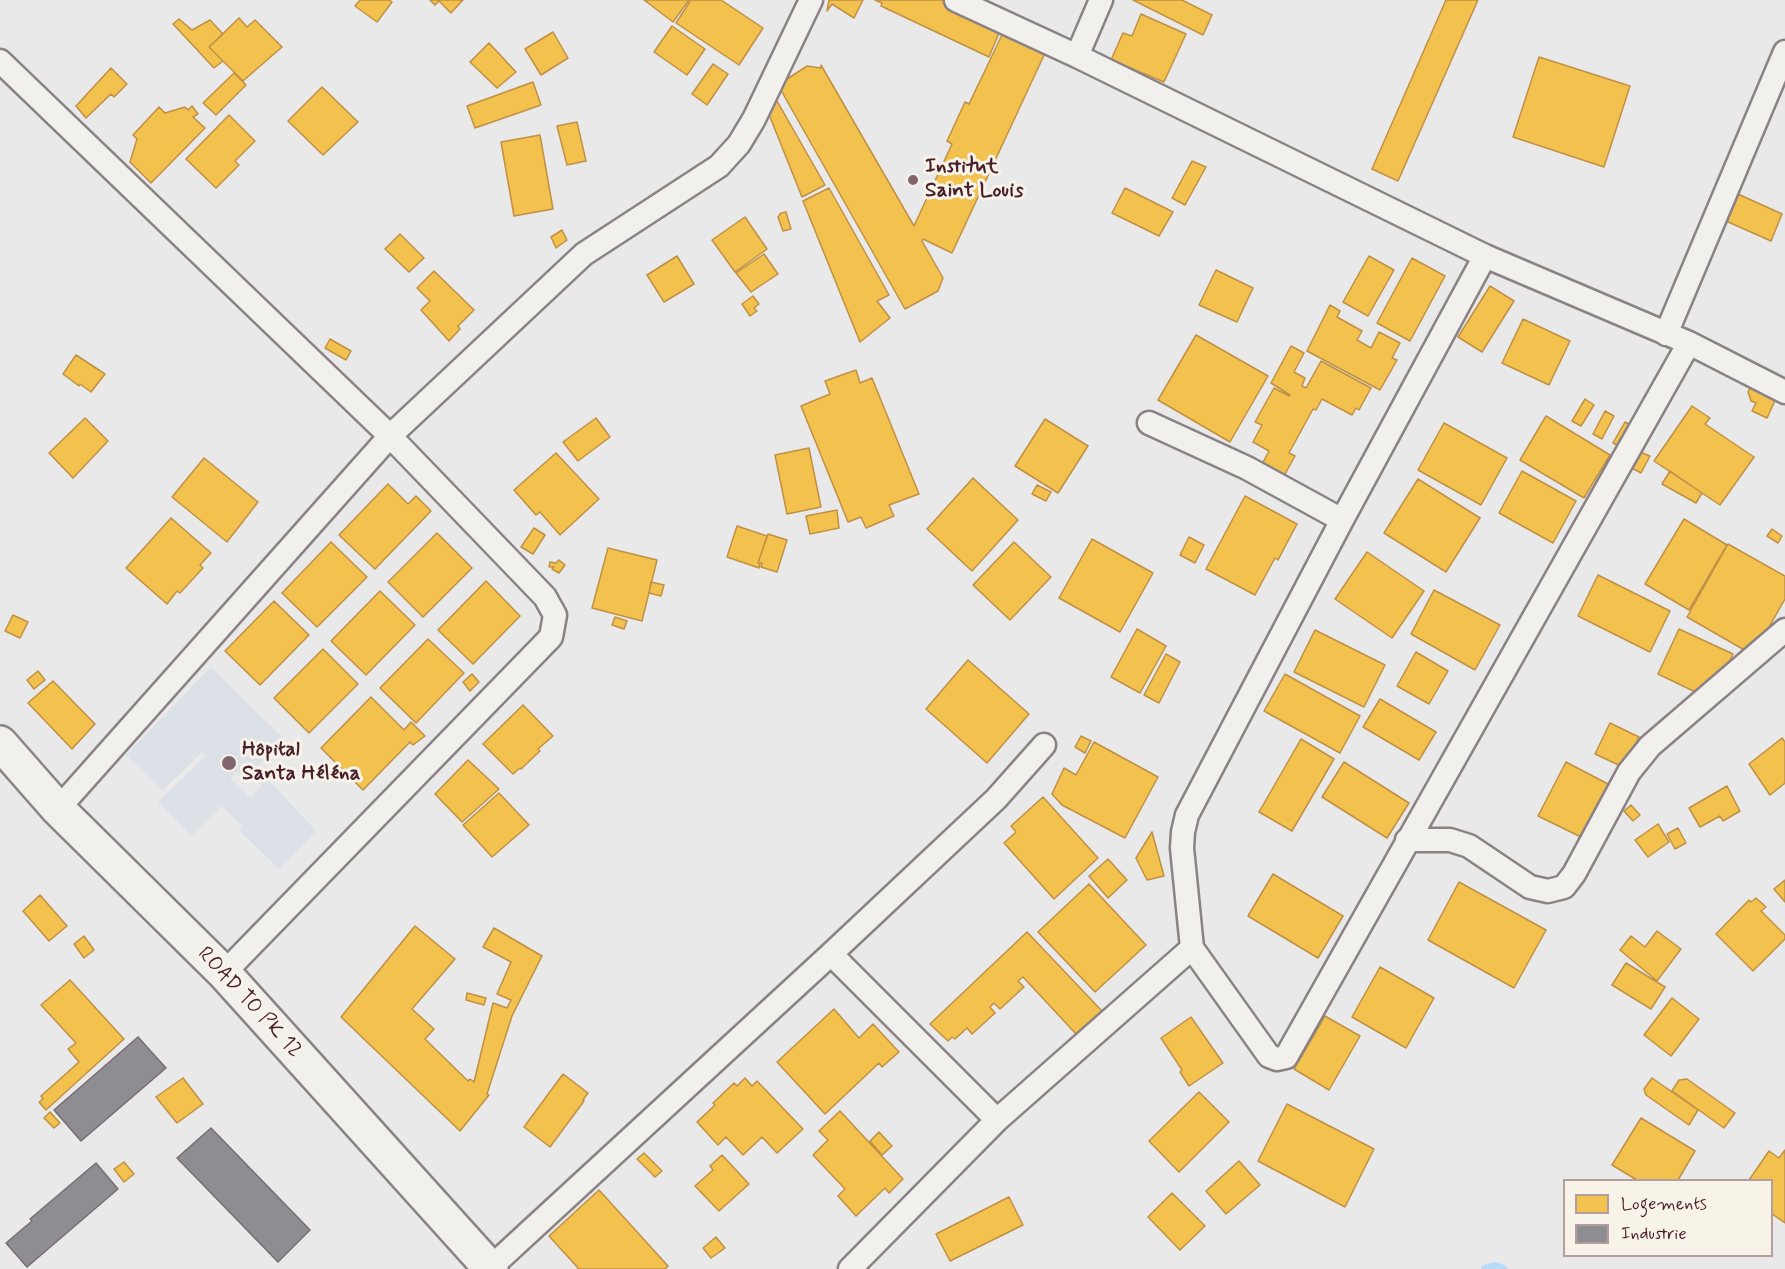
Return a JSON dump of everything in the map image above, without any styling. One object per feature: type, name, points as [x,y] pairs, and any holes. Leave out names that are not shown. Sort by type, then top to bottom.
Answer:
[{"type":"main road","name":"ROAD TO PK 12","points":[[0,743],[58,809],[224,973],[491,1268]]},
{"type":"street","points":[[58,809],[390,436],[584,254],[719,166],[739,144],[753,119],[811,0]]},
{"type":"street","points":[[956,0],[1077,56],[1485,256],[1689,343],[1785,392]]},
{"type":"street","points":[[1077,56],[1101,0]]},
{"type":"street","points":[[1666,334],[1785,52]]},
{"type":"street","points":[[0,61],[390,436],[545,597],[555,615],[551,637],[224,973]]},
{"type":"street","points":[[1485,256],[1342,520],[1187,815],[1182,848],[1192,948],[1269,1056],[1277,1059],[1286,1057],[1689,343]]},
{"type":"street","points":[[1149,423],[1246,468],[1342,520]]},
{"type":"street","points":[[1407,840],[1450,840],[1469,846],[1530,887],[1548,891],[1564,887],[1574,874],[1629,772],[1650,746],[1785,630]]},
{"type":"street","points":[[491,1268],[996,799],[1044,745]]},
{"type":"street","points":[[850,1269],[997,1120],[1192,948]]},
{"type":"street","points":[[831,954],[997,1120]]},
{"type":"shaded area","name":"Hôpital Santa Héléna","points":[[211,667],[284,739],[246,780],[237,771],[230,779],[250,797],[262,786],[253,777],[259,770],[316,831],[279,869],[239,830],[242,825],[221,806],[191,836],[158,802],[205,757],[202,752],[162,791],[126,755]]},
{"type":"building: Logements","points":[[360,0],[389,0],[392,2],[377,22],[355,6]]},
{"type":"building: Logements","points":[[430,0],[463,0],[451,13],[439,1],[435,5]]},
{"type":"building: Logements","points":[[644,0],[689,0],[673,22]]},
{"type":"building: Logements","points":[[691,0],[721,0],[763,28],[739,65],[676,23]]},
{"type":"building: Logements","points":[[829,0],[863,0],[854,18],[832,4],[827,11]]},
{"type":"building: Logements","points":[[875,0],[978,0],[1007,14],[989,57],[881,6],[882,3]]},
{"type":"building: Logements","points":[[1133,0],[1182,0],[1212,15],[1203,35]]},
{"type":"building: Logements","points":[[1446,0],[1478,0],[1398,181],[1372,169]]},
{"type":"building: Logements","points":[[1141,14],[1186,34],[1164,82],[1111,60],[1123,33],[1132,36]]},
{"type":"building: Logements","points":[[1011,16],[1053,36],[952,253],[923,239],[922,241],[943,278],[938,291],[905,309],[778,85],[807,66],[821,68],[821,65],[914,226],[952,144],[947,141],[965,102],[969,104]]},
{"type":"building: Logements","points":[[239,18],[247,27],[255,20],[282,47],[243,81],[209,47]]},
{"type":"building: Logements","points":[[179,19],[192,30],[210,20],[223,34],[209,47],[223,61],[214,68],[173,24]]},
{"type":"building: Logements","points":[[672,26],[705,49],[687,75],[654,52]]},
{"type":"building: Logements","points":[[553,32],[568,58],[541,75],[525,49]]},
{"type":"building: Logements","points":[[489,43],[516,72],[497,88],[470,62]]},
{"type":"building: Logements","points":[[1539,57],[1630,86],[1604,167],[1513,137]]},
{"type":"building: Logements","points":[[713,64],[728,74],[707,105],[692,94]]},
{"type":"building: Logements","points":[[111,68],[127,84],[114,97],[111,94],[86,118],[76,106]]},
{"type":"building: Logements","points":[[234,73],[246,85],[216,115],[203,103]]},
{"type":"building: Logements","points":[[533,82],[541,105],[475,128],[467,106]]},
{"type":"building: Logements","points":[[322,87],[358,122],[323,155],[288,121]]},
{"type":"building: Logements","points":[[773,94],[825,185],[802,197],[766,107]]},
{"type":"building: Logements","points":[[192,106],[198,114],[193,117],[205,128],[151,183],[130,162],[137,139],[133,135],[159,107],[165,113],[185,107],[188,110]]},
{"type":"building: Logements","points":[[229,115],[255,141],[235,161],[239,165],[216,188],[186,159]]},
{"type":"building: Logements","points":[[577,122],[586,161],[567,165],[557,126]]},
{"type":"building: Logements","points":[[540,135],[553,209],[514,216],[501,142]]},
{"type":"building: Logements","points":[[1192,161],[1206,167],[1185,205],[1172,198]]},
{"type":"building: Logements","points":[[829,188],[889,295],[877,301],[890,318],[860,342],[803,201]]},
{"type":"building: Logements","points":[[1125,188],[1173,212],[1159,236],[1112,213]]},
{"type":"building: Logements","points":[[1738,194],[1782,214],[1771,241],[1726,221]]},
{"type":"building: Logements","points":[[786,212],[791,229],[783,231],[778,217],[781,213]]},
{"type":"building: Logements","points":[[745,217],[767,249],[735,272],[712,240]]},
{"type":"building: Logements","points":[[562,230],[567,240],[556,248],[551,237]]},
{"type":"building: Logements","points":[[400,234],[424,258],[409,272],[385,249]]},
{"type":"building: Logements","points":[[764,254],[778,274],[751,292],[736,273]]},
{"type":"building: Logements","points":[[677,256],[694,284],[664,302],[647,275]]},
{"type":"building: Logements","points":[[1369,256],[1394,270],[1368,316],[1343,302]]},
{"type":"building: Logements","points":[[1412,258],[1445,276],[1410,341],[1377,323]]},
{"type":"building: Logements","points":[[1216,270],[1253,288],[1237,322],[1199,305]]},
{"type":"building: Logements","points":[[434,271],[474,310],[458,326],[460,329],[449,341],[421,310],[430,301],[417,288]]},
{"type":"building: Logements","points":[[1490,286],[1514,301],[1482,352],[1458,337]]},
{"type":"building: Logements","points":[[753,296],[759,304],[754,308],[757,311],[750,316],[742,304]]},
{"type":"building: Logements","points":[[1330,305],[1340,311],[1337,317],[1362,331],[1357,340],[1371,348],[1379,332],[1400,343],[1392,358],[1397,360],[1380,390],[1307,351]]},
{"type":"building: Logements","points":[[1523,319],[1570,341],[1549,385],[1502,363]]},
{"type":"building: Logements","points":[[1196,335],[1268,376],[1230,442],[1158,400]]},
{"type":"building: Logements","points":[[330,339],[351,351],[346,360],[325,348]]},
{"type":"building: Logements","points":[[1291,346],[1304,353],[1294,372],[1305,378],[1302,386],[1306,388],[1321,361],[1371,388],[1359,410],[1356,408],[1352,415],[1322,399],[1316,410],[1313,409],[1289,453],[1295,456],[1284,476],[1262,464],[1269,451],[1253,442],[1262,425],[1255,422],[1274,388],[1290,395],[1271,383]]},
{"type":"building: Logements","points":[[76,355],[105,374],[91,392],[63,374]]},
{"type":"building: Logements","points":[[856,370],[860,383],[872,378],[919,494],[889,505],[894,516],[866,528],[861,517],[848,522],[801,406],[830,394],[825,381]]},
{"type":"building: Logements","points":[[1752,383],[1778,394],[1767,418],[1752,411],[1756,403],[1751,401],[1748,392]]},
{"type":"building: Logements","points":[[1585,399],[1594,405],[1581,426],[1572,421]]},
{"type":"building: Logements","points":[[1692,406],[1710,418],[1705,424],[1754,457],[1720,505],[1654,461]]},
{"type":"building: Logements","points":[[1605,411],[1614,416],[1602,439],[1593,434]]},
{"type":"building: Logements","points":[[1546,416],[1610,455],[1584,498],[1520,460]]},
{"type":"building: Logements","points":[[85,418],[108,441],[73,478],[49,453]]},
{"type":"building: Logements","points":[[596,418],[610,437],[578,461],[563,442]]},
{"type":"building: Logements","points":[[1045,419],[1088,446],[1058,493],[1015,466]]},
{"type":"building: Logements","points":[[1625,422],[1634,427],[1622,448],[1613,443]]},
{"type":"building: Logements","points":[[1444,423],[1507,458],[1481,505],[1418,470]]},
{"type":"building: Logements","points":[[809,448],[821,507],[787,514],[775,455]]},
{"type":"building: Logements","points":[[1640,452],[1650,456],[1641,473],[1632,468]]},
{"type":"building: Logements","points":[[556,453],[599,499],[560,535],[540,512],[536,515],[514,490]]},
{"type":"building: Logements","points":[[204,458],[258,502],[227,542],[172,497]]},
{"type":"building: Logements","points":[[1522,471],[1576,501],[1553,543],[1499,513]]},
{"type":"building: Logements","points":[[1670,471],[1702,493],[1696,503],[1662,484]]},
{"type":"building: Logements","points":[[973,478],[1018,520],[972,571],[927,529]]},
{"type":"building: Logements","points":[[1418,479],[1480,518],[1446,572],[1384,533]]},
{"type":"building: Logements","points":[[388,484],[408,504],[416,496],[431,511],[375,569],[339,535]]},
{"type":"building: Logements","points":[[1037,485],[1051,492],[1046,501],[1032,494]]},
{"type":"building: Logements","points":[[1245,496],[1297,524],[1278,560],[1275,558],[1255,595],[1206,569]]},
{"type":"building: Logements","points":[[837,510],[839,528],[810,534],[806,516]]},
{"type":"building: Logements","points":[[171,518],[211,553],[200,565],[203,568],[180,593],[177,591],[167,604],[126,568]]},
{"type":"building: Logements","points":[[1684,519],[1727,545],[1689,610],[1645,584]]},
{"type":"building: Logements","points":[[737,526],[767,536],[758,563],[760,563],[759,568],[727,557]]},
{"type":"building: Logements","points":[[534,528],[545,535],[533,554],[521,547]]},
{"type":"building: Logements","points":[[1772,529],[1782,536],[1778,543],[1767,536]]},
{"type":"building: Logements","points":[[437,533],[472,568],[423,617],[388,582]]},
{"type":"building: Logements","points":[[768,534],[787,540],[777,572],[761,567],[762,563],[758,563]]},
{"type":"building: Logements","points":[[1189,537],[1204,545],[1195,563],[1180,555]]},
{"type":"building: Logements","points":[[1092,539],[1153,573],[1120,632],[1059,598]]},
{"type":"building: Logements","points":[[331,542],[367,577],[317,627],[282,593]]},
{"type":"building: Logements","points":[[1014,542],[1051,577],[1010,620],[973,585]]},
{"type":"building: Logements","points":[[1728,544],[1785,576],[1785,599],[1753,655],[1687,617]]},
{"type":"building: Logements","points":[[608,548],[657,560],[642,621],[592,608]]},
{"type":"building: Logements","points":[[1367,552],[1424,591],[1392,638],[1335,599]]},
{"type":"building: Logements","points":[[559,560],[565,565],[559,573],[552,569],[554,567],[549,567],[550,562],[556,563]]},
{"type":"building: Logements","points":[[1598,575],[1670,611],[1650,652],[1578,616]]},
{"type":"building: Logements","points":[[486,581],[520,616],[473,664],[438,630]]},
{"type":"building: Logements","points":[[651,582],[664,585],[661,596],[649,593]]},
{"type":"building: Logements","points":[[1434,590],[1500,625],[1475,670],[1411,634]]},
{"type":"building: Logements","points":[[380,591],[415,625],[366,675],[331,641]]},
{"type":"building: Logements","points":[[274,601],[309,635],[260,685],[225,651]]},
{"type":"building: Logements","points":[[13,615],[28,622],[20,638],[5,631]]},
{"type":"building: Logements","points":[[615,617],[627,621],[624,629],[612,625]]},
{"type":"building: Logements","points":[[1137,629],[1166,646],[1140,693],[1111,677]]},
{"type":"building: Logements","points":[[1679,629],[1733,654],[1712,700],[1658,674]]},
{"type":"building: Logements","points":[[1315,630],[1385,665],[1364,707],[1294,672]]},
{"type":"building: Logements","points":[[428,639],[464,673],[416,723],[380,688]]},
{"type":"building: Logements","points":[[323,649],[358,684],[309,733],[274,698]]},
{"type":"building: Logements","points":[[1416,652],[1448,671],[1429,704],[1397,686]]},
{"type":"building: Logements","points":[[1166,654],[1180,662],[1159,703],[1144,695]]},
{"type":"building: Logements","points":[[968,660],[1029,714],[987,763],[926,709]]},
{"type":"building: Logements","points":[[38,671],[45,680],[34,689],[27,680]]},
{"type":"building: Logements","points":[[472,674],[479,682],[470,691],[463,682]]},
{"type":"building: Logements","points":[[1285,674],[1360,716],[1340,753],[1264,711]]},
{"type":"building: Logements","points":[[53,681],[95,724],[72,749],[28,703]]},
{"type":"building: Logements","points":[[371,697],[404,730],[411,722],[425,736],[413,745],[410,742],[363,790],[321,748]]},
{"type":"building: Logements","points":[[1380,699],[1436,732],[1419,760],[1363,727]]},
{"type":"building: Logements","points":[[523,705],[553,736],[538,749],[540,751],[513,774],[483,744]]},
{"type":"building: Logements","points":[[1610,723],[1639,737],[1625,768],[1595,754]]},
{"type":"building: Logements","points":[[1081,736],[1091,741],[1085,753],[1075,747]]},
{"type":"building: Logements","points":[[1782,738],[1785,742],[1785,783],[1770,795],[1749,764]]},
{"type":"building: Logements","points":[[1301,739],[1334,759],[1292,831],[1259,812]]},
{"type":"building: Logements","points":[[1094,742],[1158,777],[1125,838],[1062,805],[1052,794],[1064,768],[1076,775]]},
{"type":"building: Logements","points":[[468,760],[499,789],[462,822],[435,794]]},
{"type":"building: Logements","points":[[1344,762],[1409,803],[1387,838],[1322,797]]},
{"type":"building: Logements","points":[[1566,762],[1608,784],[1581,837],[1538,816]]},
{"type":"building: Logements","points":[[1727,786],[1740,811],[1723,821],[1720,816],[1700,827],[1689,808]]},
{"type":"building: Logements","points":[[499,793],[529,825],[492,857],[463,825]]},
{"type":"building: Logements","points":[[1043,797],[1098,858],[1054,899],[1004,843],[1016,832],[1011,826]]},
{"type":"building: Logements","points":[[1631,805],[1640,815],[1633,821],[1624,811]]},
{"type":"building: Logements","points":[[1658,824],[1669,842],[1648,857],[1635,840]]},
{"type":"building: Logements","points":[[1678,828],[1686,843],[1675,849],[1667,834]]},
{"type":"building: Logements","points":[[1152,832],[1164,876],[1147,880],[1136,858]]},
{"type":"building: Logements","points":[[1108,859],[1127,880],[1108,898],[1089,876]]},
{"type":"building: Logements","points":[[1273,874],[1343,916],[1318,958],[1248,916]]},
{"type":"building: Logements","points":[[1785,880],[1785,902],[1774,889]]},
{"type":"building: Logements","points":[[1459,882],[1546,930],[1514,988],[1428,940]]},
{"type":"building: Logements","points":[[1089,884],[1146,945],[1095,992],[1038,932]]},
{"type":"building: Logements","points":[[40,895],[67,926],[49,941],[23,911]]},
{"type":"building: Logements","points":[[1756,898],[1766,907],[1761,911],[1785,935],[1785,939],[1753,971],[1716,934],[1749,900],[1751,902]]},
{"type":"building: Logements","points":[[415,926],[455,959],[412,1009],[434,1029],[425,1039],[468,1081],[470,1079],[474,1082],[493,1003],[507,1008],[511,1000],[497,994],[511,962],[483,947],[494,928],[542,956],[512,1016],[487,1094],[489,1095],[460,1131],[341,1017]]},
{"type":"building: Logements","points":[[1657,931],[1681,949],[1657,981],[1620,950],[1631,936],[1645,947]]},
{"type":"building: Logements","points":[[1027,932],[1102,1011],[1077,1035],[1023,977],[1018,981],[1024,987],[1000,1009],[994,1003],[990,1007],[995,1013],[972,1034],[967,1028],[955,1039],[952,1037],[948,1041],[930,1024]]},
{"type":"building: Logements","points":[[84,936],[94,950],[84,958],[74,944]]},
{"type":"building: Logements","points":[[1626,963],[1665,987],[1651,1009],[1612,985]]},
{"type":"building: Logements","points":[[1380,967],[1434,998],[1406,1048],[1352,1017]]},
{"type":"building: Logements","points":[[70,980],[124,1039],[46,1110],[39,1102],[43,1099],[41,1096],[79,1062],[68,1049],[76,1043],[41,1005]]},
{"type":"building: Logements","points":[[467,993],[486,998],[484,1005],[466,1000]]},
{"type":"building: Logements","points":[[1672,998],[1699,1019],[1671,1056],[1644,1035]]},
{"type":"building: Logements","points":[[834,1009],[859,1038],[873,1024],[899,1052],[882,1067],[879,1063],[825,1114],[777,1062]]},
{"type":"building: Logements","points":[[1325,1016],[1360,1036],[1329,1090],[1294,1069]]},
{"type":"building: Logements","points":[[1191,1017],[1223,1063],[1189,1086],[1180,1072],[1182,1070],[1161,1038]]},
{"type":"building: Logements","points":[[563,1074],[588,1093],[550,1147],[524,1127]]},
{"type":"building: Logements","points":[[183,1078],[203,1104],[177,1123],[156,1097]]},
{"type":"building: Logements","points":[[745,1078],[752,1086],[757,1081],[803,1129],[777,1153],[762,1137],[743,1155],[726,1137],[718,1145],[697,1122],[734,1083],[737,1086]]},
{"type":"building: Logements","points":[[1652,1078],[1698,1110],[1689,1125],[1646,1095],[1644,1089]]},
{"type":"building: Logements","points":[[1687,1079],[1735,1113],[1724,1128],[1672,1091],[1679,1080]]},
{"type":"building: Logements","points":[[1199,1092],[1229,1122],[1179,1172],[1149,1141]]},
{"type":"building: Logements","points":[[1287,1104],[1374,1149],[1345,1207],[1258,1161]]},
{"type":"building: Logements","points":[[840,1111],[903,1179],[889,1193],[885,1188],[856,1216],[838,1196],[845,1189],[813,1155],[828,1140],[819,1131]]},
{"type":"building: Logements","points":[[50,1112],[60,1123],[54,1128],[44,1118]]},
{"type":"building: Logements","points":[[1641,1118],[1695,1151],[1679,1179],[1635,1179],[1612,1165]]},
{"type":"building: Logements","points":[[879,1132],[892,1146],[882,1155],[870,1141]]},
{"type":"building: Logements","points":[[1785,1150],[1785,1223],[1773,1215],[1773,1179],[1750,1179],[1769,1151],[1779,1158]]},
{"type":"building: Logements","points":[[644,1153],[662,1171],[655,1177],[637,1159]]},
{"type":"building: Logements","points":[[722,1155],[749,1184],[719,1211],[695,1186],[713,1170],[710,1166]]},
{"type":"building: Logements","points":[[1239,1161],[1260,1185],[1226,1214],[1206,1191]]},
{"type":"building: Logements","points":[[124,1162],[134,1174],[124,1182],[114,1169]]},
{"type":"building: Logements","points":[[599,1190],[668,1266],[665,1269],[579,1269],[549,1236]]},
{"type":"building: Logements","points":[[1172,1193],[1205,1226],[1180,1250],[1148,1217]]},
{"type":"building: Logements","points":[[1009,1197],[1023,1225],[950,1261],[936,1234]]},
{"type":"building: Logements","points":[[716,1237],[725,1248],[711,1258],[703,1248]]},
{"type":"building: Industrie","points":[[138,1037],[166,1068],[81,1141],[54,1110]]},
{"type":"building: Industrie","points":[[211,1128],[310,1230],[278,1262],[177,1158]]},
{"type":"building: Industrie","points":[[96,1163],[118,1189],[27,1267],[6,1243],[32,1221],[30,1219]]},
{"type":"waterway","points":[[1485,1269],[1495,1266],[1503,1269]]},
{"type":"place","name":"Institut Saint Louis","points":[[913,180]]},
{"type":"place","name":"Hôpital Santa Héléna","points":[[229,763]]}]
